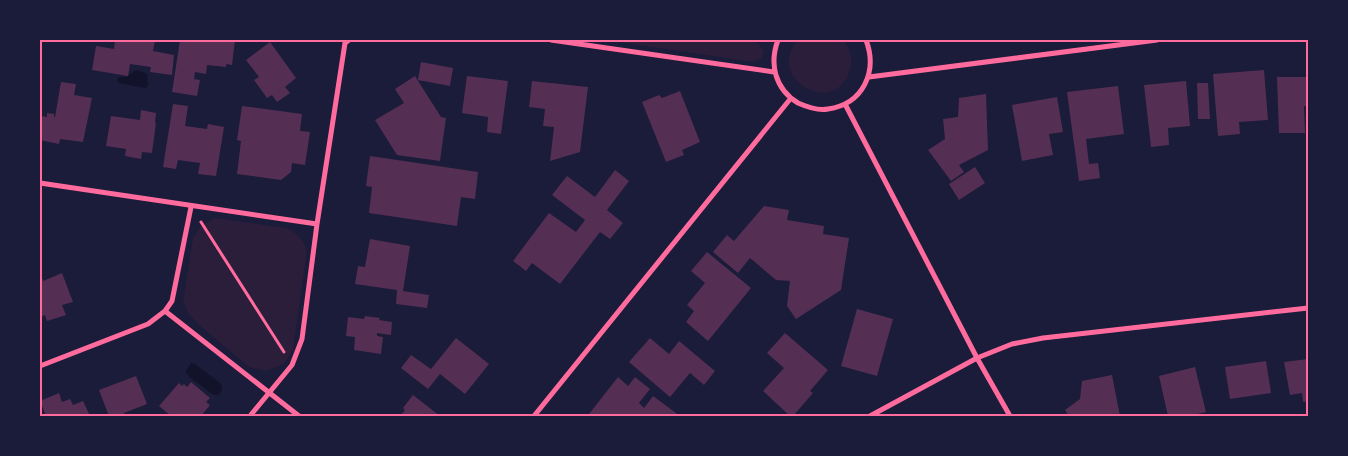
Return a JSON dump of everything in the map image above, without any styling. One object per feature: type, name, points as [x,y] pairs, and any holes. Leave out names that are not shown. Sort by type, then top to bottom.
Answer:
[{"type":"street","points":[[551,40],[774,72]]},
{"type":"street","points":[[778,40],[773,52],[774,72],[780,87],[791,98],[808,108],[827,110],[845,104],[859,93],[869,77],[871,64],[870,50],[866,40]]},
{"type":"street","points":[[869,77],[1157,40]]},
{"type":"street","points":[[250,416],[292,365],[302,339],[316,224],[346,41]]},
{"type":"street","points":[[534,416],[791,98]]},
{"type":"street","points":[[845,104],[977,358],[1010,416]]},
{"type":"street","points":[[40,184],[316,224]]},
{"type":"street","points":[[40,366],[148,324],[166,312],[172,301],[191,207]]},
{"type":"street","points":[[870,416],[977,358],[1012,344],[1043,338],[1308,308]]},
{"type":"street","points":[[166,312],[299,416]]},
{"type":"path","points":[[191,207],[292,365]]},
{"type":"shaded area","points":[[605,40],[747,40],[758,43],[764,51],[762,58],[753,62]]},
{"type":"shaded area","points":[[798,40],[843,40],[850,51],[851,64],[849,73],[841,86],[830,92],[817,92],[805,87],[795,79],[789,67],[790,54]]},
{"type":"shaded area","points":[[136,70],[147,74],[148,86],[145,88],[119,83],[117,80],[119,77],[127,77]]},
{"type":"shaded area","points":[[215,218],[287,228],[304,243],[307,251],[293,350],[284,364],[266,371],[249,367],[199,325],[188,313],[183,301],[193,238],[201,226]]},
{"type":"shaded area","points":[[191,363],[220,383],[222,389],[220,394],[214,395],[189,377],[186,371]]},
{"type":"building","points":[[115,40],[155,40],[153,51],[174,55],[172,75],[150,72],[151,67],[130,64],[128,76],[92,70],[96,46],[114,49]]},
{"type":"building","points":[[180,40],[235,40],[232,65],[226,64],[226,67],[207,65],[206,74],[195,72],[194,79],[200,80],[197,96],[172,92]]},
{"type":"building","points":[[270,42],[296,78],[285,87],[290,93],[277,102],[272,95],[267,98],[254,80],[259,77],[246,60]]},
{"type":"building","points":[[421,62],[453,68],[450,86],[418,80]]},
{"type":"building","points":[[1264,70],[1268,120],[1239,122],[1240,134],[1218,136],[1213,74]]},
{"type":"building","points":[[415,76],[441,117],[446,118],[440,161],[397,155],[375,120],[404,103],[395,89]]},
{"type":"building","points":[[467,76],[508,81],[501,134],[487,132],[488,117],[462,113]]},
{"type":"building","points":[[1277,77],[1308,77],[1308,106],[1304,106],[1305,133],[1279,133]]},
{"type":"building","points":[[532,81],[588,87],[580,152],[550,161],[554,127],[543,126],[545,109],[529,107]]},
{"type":"building","points":[[1186,81],[1190,126],[1168,128],[1169,145],[1151,147],[1144,85]]},
{"type":"building","points":[[61,82],[76,84],[74,95],[92,98],[83,142],[60,139],[59,144],[40,140],[40,116],[47,117],[47,113],[54,114],[55,117]]},
{"type":"building","points":[[1197,83],[1208,83],[1210,119],[1198,119]]},
{"type":"building","points":[[1118,86],[1124,134],[1086,139],[1089,164],[1098,163],[1100,178],[1079,181],[1067,92]]},
{"type":"building","points":[[680,91],[700,142],[682,150],[684,155],[666,162],[642,102],[659,95],[662,98]]},
{"type":"building","points":[[986,94],[988,150],[959,165],[964,172],[951,181],[928,150],[945,139],[943,119],[958,117],[959,98]]},
{"type":"building","points":[[1057,97],[1063,132],[1049,134],[1053,155],[1022,161],[1012,105]]},
{"type":"building","points":[[173,104],[188,106],[185,126],[207,129],[208,124],[224,127],[216,176],[198,174],[200,163],[178,160],[176,169],[163,167]]},
{"type":"building","points":[[242,106],[302,114],[300,131],[310,132],[305,165],[292,163],[291,172],[281,180],[237,174],[241,141],[237,140]]},
{"type":"building","points":[[141,110],[156,113],[152,153],[142,152],[141,159],[125,156],[126,149],[106,146],[111,116],[140,120]]},
{"type":"building","points":[[370,156],[478,172],[475,199],[461,197],[457,226],[369,213],[372,187],[366,186]]},
{"type":"building","points":[[975,167],[985,183],[959,200],[949,184]]},
{"type":"building","points":[[615,170],[629,181],[607,210],[623,223],[610,239],[600,232],[560,284],[532,263],[526,271],[513,261],[549,213],[576,232],[585,220],[552,195],[567,176],[595,197]]},
{"type":"building","points":[[764,206],[789,210],[787,220],[824,226],[823,234],[849,238],[841,290],[796,319],[787,306],[790,281],[776,280],[750,258],[738,273],[713,252],[727,235],[734,241]]},
{"type":"building","points":[[370,239],[410,246],[403,291],[429,295],[427,308],[396,304],[397,290],[355,284],[358,266],[365,267]]},
{"type":"building","points":[[707,252],[751,288],[708,341],[686,322],[694,311],[687,305],[705,283],[691,271]]},
{"type":"building","points":[[40,273],[43,281],[62,273],[73,302],[62,305],[66,315],[47,321],[45,315],[40,317]]},
{"type":"building","points":[[857,309],[893,319],[877,376],[841,366]]},
{"type":"building","points":[[365,316],[392,322],[391,335],[377,333],[377,336],[383,337],[381,354],[354,350],[355,337],[346,336],[348,317],[364,319]]},
{"type":"building","points":[[785,333],[828,370],[810,391],[813,393],[793,416],[790,416],[763,391],[784,368],[767,353]]},
{"type":"building","points":[[456,338],[489,364],[465,394],[440,374],[428,389],[401,368],[411,355],[431,369]]},
{"type":"building","points":[[650,338],[669,354],[679,341],[715,371],[704,385],[690,373],[670,397],[629,362]]},
{"type":"building","points":[[1308,359],[1308,401],[1303,402],[1302,393],[1290,395],[1284,362]]},
{"type":"building","points":[[1266,361],[1271,393],[1230,399],[1225,367]]},
{"type":"building","points":[[1195,367],[1206,412],[1189,416],[1168,416],[1159,376]]},
{"type":"building","points":[[1112,375],[1120,416],[1069,416],[1065,410],[1080,399],[1082,381]]},
{"type":"building","points":[[136,376],[147,404],[124,413],[125,416],[109,416],[99,390]]},
{"type":"building","points":[[618,377],[628,386],[635,377],[650,389],[639,403],[644,408],[653,396],[680,416],[592,416],[589,414]]},
{"type":"building","points":[[191,382],[210,398],[206,402],[210,405],[201,416],[171,416],[159,406],[179,383],[187,387]]},
{"type":"building","points":[[59,393],[62,402],[70,399],[73,405],[83,401],[90,416],[46,416],[40,401]]},
{"type":"building","points":[[413,395],[440,416],[400,416],[405,410],[403,408]]}]
